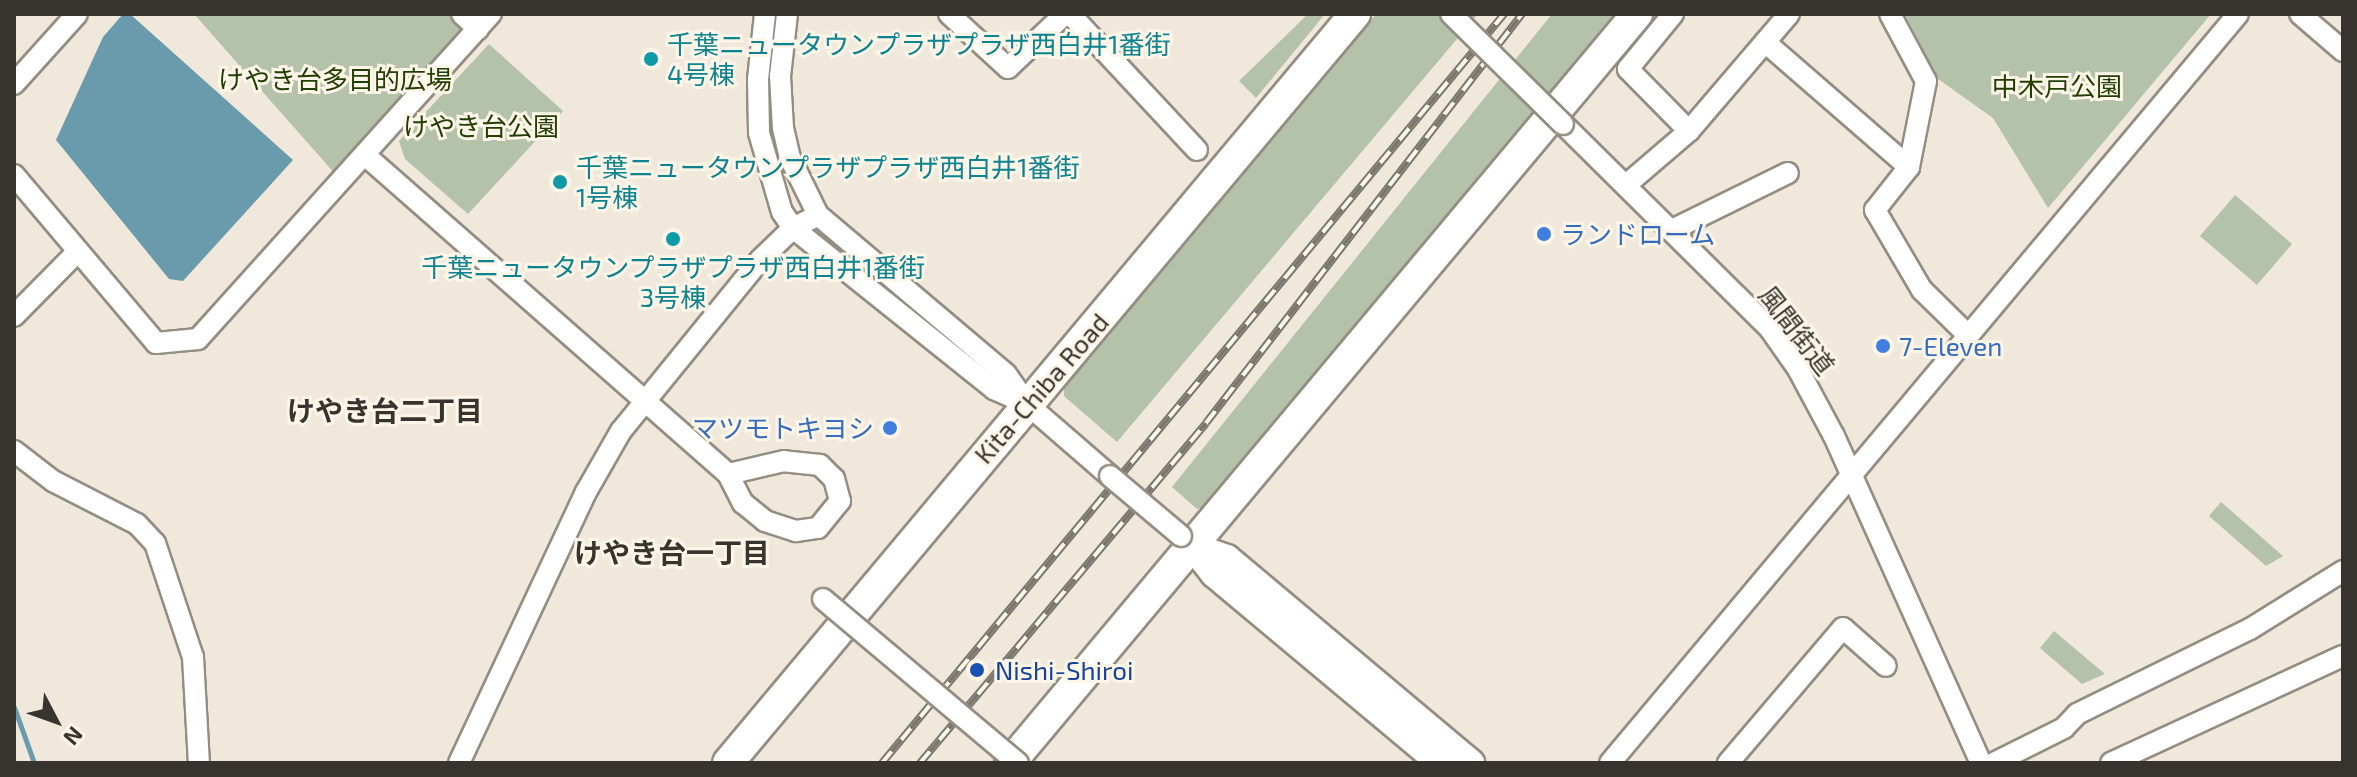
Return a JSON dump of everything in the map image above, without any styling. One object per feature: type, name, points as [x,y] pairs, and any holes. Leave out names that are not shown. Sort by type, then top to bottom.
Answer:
[{"type":"highway","name":"Kita-Chiba Road","points":[[728,763],[1033,409],[1355,14]]},
{"type":"highway","points":[[1010,763],[1186,541],[1637,14]]},
{"type":"main road","points":[[1186,541],[1214,574],[1440,763]]},
{"type":"main road","points":[[1186,541],[1227,558],[1471,763]]},
{"type":"street","points":[[14,84],[77,14]]},
{"type":"street","points":[[14,175],[156,343],[198,339],[484,21],[462,14]]},
{"type":"street","points":[[765,14],[758,79],[759,133],[775,191],[793,228],[994,389],[1033,409]]},
{"type":"street","points":[[787,14],[780,76],[783,128],[795,170],[818,215],[1006,374],[1033,409],[1186,541]]},
{"type":"street","points":[[949,14],[1008,68],[1068,14],[1197,150]]},
{"type":"street","name":"風間街道","points":[[1451,14],[1770,329],[1819,401],[1981,763]]},
{"type":"street","points":[[1673,14],[1628,69],[1689,131]]},
{"type":"street","points":[[1626,185],[1689,131],[1789,14]]},
{"type":"street","points":[[1890,14],[1926,81],[1909,167],[1875,210],[1922,290],[1968,335]]},
{"type":"street","points":[[1610,763],[2238,14]]},
{"type":"street","points":[[2300,14],[2343,51]]},
{"type":"street","points":[[1765,42],[1909,167]]},
{"type":"street","points":[[365,155],[728,474],[743,503],[765,521],[796,531],[818,528],[840,501],[834,479],[820,465],[784,461],[728,474]]},
{"type":"street","points":[[1672,230],[1788,173]]},
{"type":"street","points":[[459,763],[591,481],[644,399],[760,260],[793,228],[818,215]]},
{"type":"street","points":[[14,316],[78,251]]},
{"type":"street","points":[[14,451],[53,481],[137,524],[155,543],[193,657],[199,763]]},
{"type":"street","points":[[1994,763],[2064,728],[2077,714],[2250,629],[2343,571]]},
{"type":"street","points":[[823,599],[1018,763]]},
{"type":"street","points":[[1728,763],[1843,628],[1886,666]]},
{"type":"street","points":[[2111,763],[2343,656]]},
{"type":"green space","name":"けやき台多目的広場","points":[[194,14],[451,14],[461,23],[461,37],[336,175]]},
{"type":"green space","points":[[1308,14],[1325,14],[1256,98],[1239,81]]},
{"type":"green space","points":[[1376,14],[1478,14],[1117,442],[1064,396],[1064,388]]},
{"type":"green space","points":[[1552,14],[1620,14],[1210,505],[1197,509],[1172,487]]},
{"type":"green space","name":"中木戸公園","points":[[1905,14],[2211,14],[2048,208],[1993,118],[1938,79]]},
{"type":"green space","name":"けやき台公園","points":[[489,44],[563,111],[468,214],[405,159],[399,141]]},
{"type":"green space","points":[[2235,195],[2292,244],[2257,285],[2200,236]]},
{"type":"green space","points":[[2221,502],[2283,556],[2266,566],[2209,516]]},
{"type":"green space","points":[[2054,631],[2105,674],[2082,684],[2040,648]]},
{"type":"water","points":[[123,14],[130,14],[293,160],[183,281],[169,279],[56,140],[103,37]]},
{"type":"waterway","points":[[14,707],[34,763]]},
{"type":"railway","points":[[882,763],[1504,14]]},
{"type":"railway","points":[[920,763],[1206,423],[1522,14]]},
{"type":"place","name":"千葉ニュータウンプラザプラザ西白井1番街 4号棟","points":[[651,59]]},
{"type":"place","name":"千葉ニュータウンプラザプラザ西白井1番街 1号棟","points":[[560,182]]},
{"type":"place","name":"ランドローム","points":[[1544,234]]},
{"type":"place","name":"千葉ニュータウンプラザプラザ西白井1番街 3号棟","points":[[673,239]]},
{"type":"place","name":"7-Eleven","points":[[1883,346]]},
{"type":"place","name":"マツモトキヨシ","points":[[890,428]]},
{"type":"place","name":"Nishi-Shiroi","points":[[977,670]]},
{"type":"district","name":"けやき台二丁目","points":[[385,410]]},
{"type":"district","name":"けやき台一丁目","points":[[672,552]]}]
